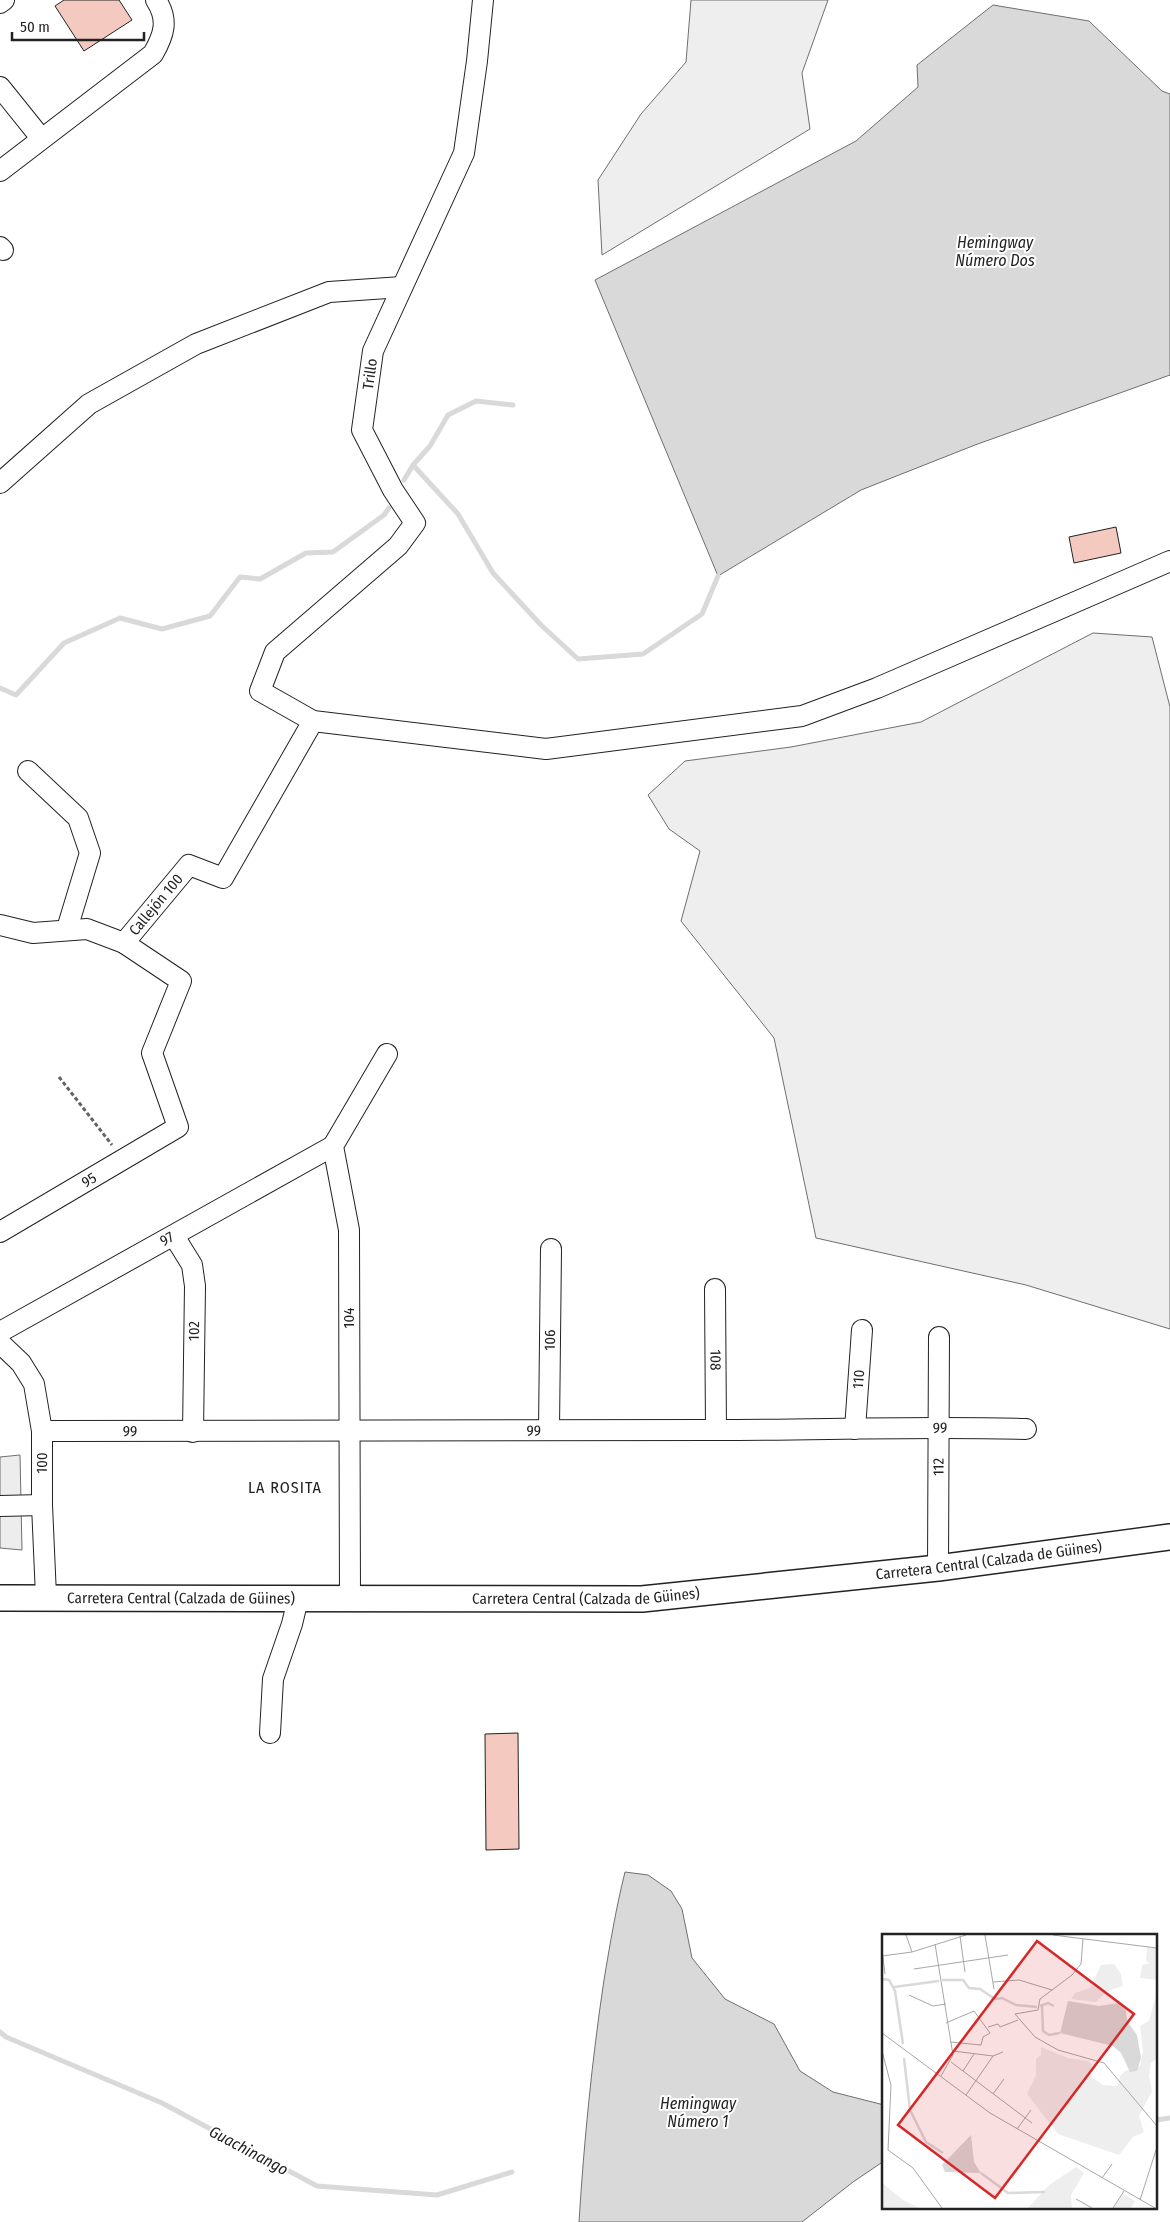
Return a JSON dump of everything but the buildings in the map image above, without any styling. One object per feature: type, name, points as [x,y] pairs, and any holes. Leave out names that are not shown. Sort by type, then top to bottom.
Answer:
[{"type":"main road","name":"Carretera Central (Calzada de Güines)","points":[[0,1598],[46,1596],[298,1599],[642,1599],[938,1568],[1170,1538]]},
{"type":"street","points":[[0,2],[4,0]]},
{"type":"street","points":[[0,171],[154,54],[164,35],[163,10],[156,0]]},
{"type":"street","name":"Trillo","points":[[313,721],[260,690],[275,652],[398,546],[415,523],[393,490],[362,430],[373,351],[464,153],[477,61],[483,0]]},
{"type":"street","points":[[0,87],[41,138]]},
{"type":"street","points":[[0,483],[89,404],[196,344],[329,292],[402,287]]},
{"type":"street","points":[[313,721],[546,749],[802,716],[877,688],[1170,561]]},
{"type":"street","name":"Callejón 100","points":[[0,925],[33,933],[87,929],[124,943],[189,865],[223,878],[313,721]]},
{"type":"street","points":[[28,771],[78,818],[90,853],[67,929]]},
{"type":"street","name":"95","points":[[0,1232],[178,1127],[152,1053],[181,981],[124,943]]},
{"type":"street","points":[[334,1146],[387,1054]]},
{"type":"street","name":"97","points":[[0,1332],[334,1146]]},
{"type":"street","name":"104","points":[[334,1146],[349,1230],[350,1598]]},
{"type":"street","name":"102","points":[[174,1236],[192,1266],[195,1286],[193,1432]]},
{"type":"street","name":"106","points":[[549,1430],[551,1249]]},
{"type":"street","name":"108","points":[[715,1289],[716,1430]]},
{"type":"street","name":"110","points":[[855,1429],[862,1330]]},
{"type":"street","name":"112","points":[[938,1568],[939,1337]]},
{"type":"street","name":"100","points":[[0,1343],[21,1362],[34,1384],[42,1431],[42,1506],[46,1596]]},
{"type":"street","name":"99","points":[[42,1431],[716,1430],[855,1429],[938,1426],[1026,1429]]},
{"type":"street","points":[[0,1506],[42,1506]]},
{"type":"street","points":[[270,1732],[273,1679],[292,1624],[298,1599]]},
{"type":"path","points":[[59,1078],[123,1160]]},
{"type":"shaded area","points":[[691,0],[828,0],[802,73],[810,129],[602,255],[598,180],[641,114],[686,62]]},
{"type":"shaded area","points":[[1093,633],[1152,637],[1170,707],[1170,1329],[1026,1285],[816,1238],[774,1038],[681,921],[700,851],[669,829],[648,795],[685,761],[791,747],[921,722]]},
{"type":"shaded area","points":[[20,1455],[22,1550],[0,1548],[0,1457]]},
{"type":"water","name":"Hemingway Número Dos","points":[[993,5],[1089,21],[1162,91],[1170,94],[1170,375],[975,445],[861,490],[718,576],[595,280],[856,141],[918,87],[917,65]]},
{"type":"water","name":"Hemingway Número 1","points":[[625,1872],[648,1875],[671,1891],[682,1909],[692,1958],[725,1999],[774,2024],[800,2071],[833,2092],[882,2104],[882,2162],[853,2182],[802,2222],[579,2222],[583,2161],[600,2010]]},
{"type":"waterway","name":"Guachinango","points":[[404,480],[413,465],[430,446],[448,415],[476,401],[513,405]]},
{"type":"waterway","points":[[413,465],[458,514],[493,573],[541,625],[578,659],[643,654],[702,614],[718,576]]},
{"type":"waterway","name":"Guachinango","points":[[0,688],[16,695],[64,643],[120,618],[162,629],[210,616],[240,577],[260,579],[306,553],[333,552],[384,515],[389,508]]},
{"type":"waterway","name":"Guachinango","points":[[0,2032],[6,2037],[162,2103],[317,2186],[437,2195],[512,2172]]},
{"type":"waterway","points":[[1158,2120],[1170,2118]]},
{"type":"district","name":"LA ROSITA","points":[[285,1487]]}]
